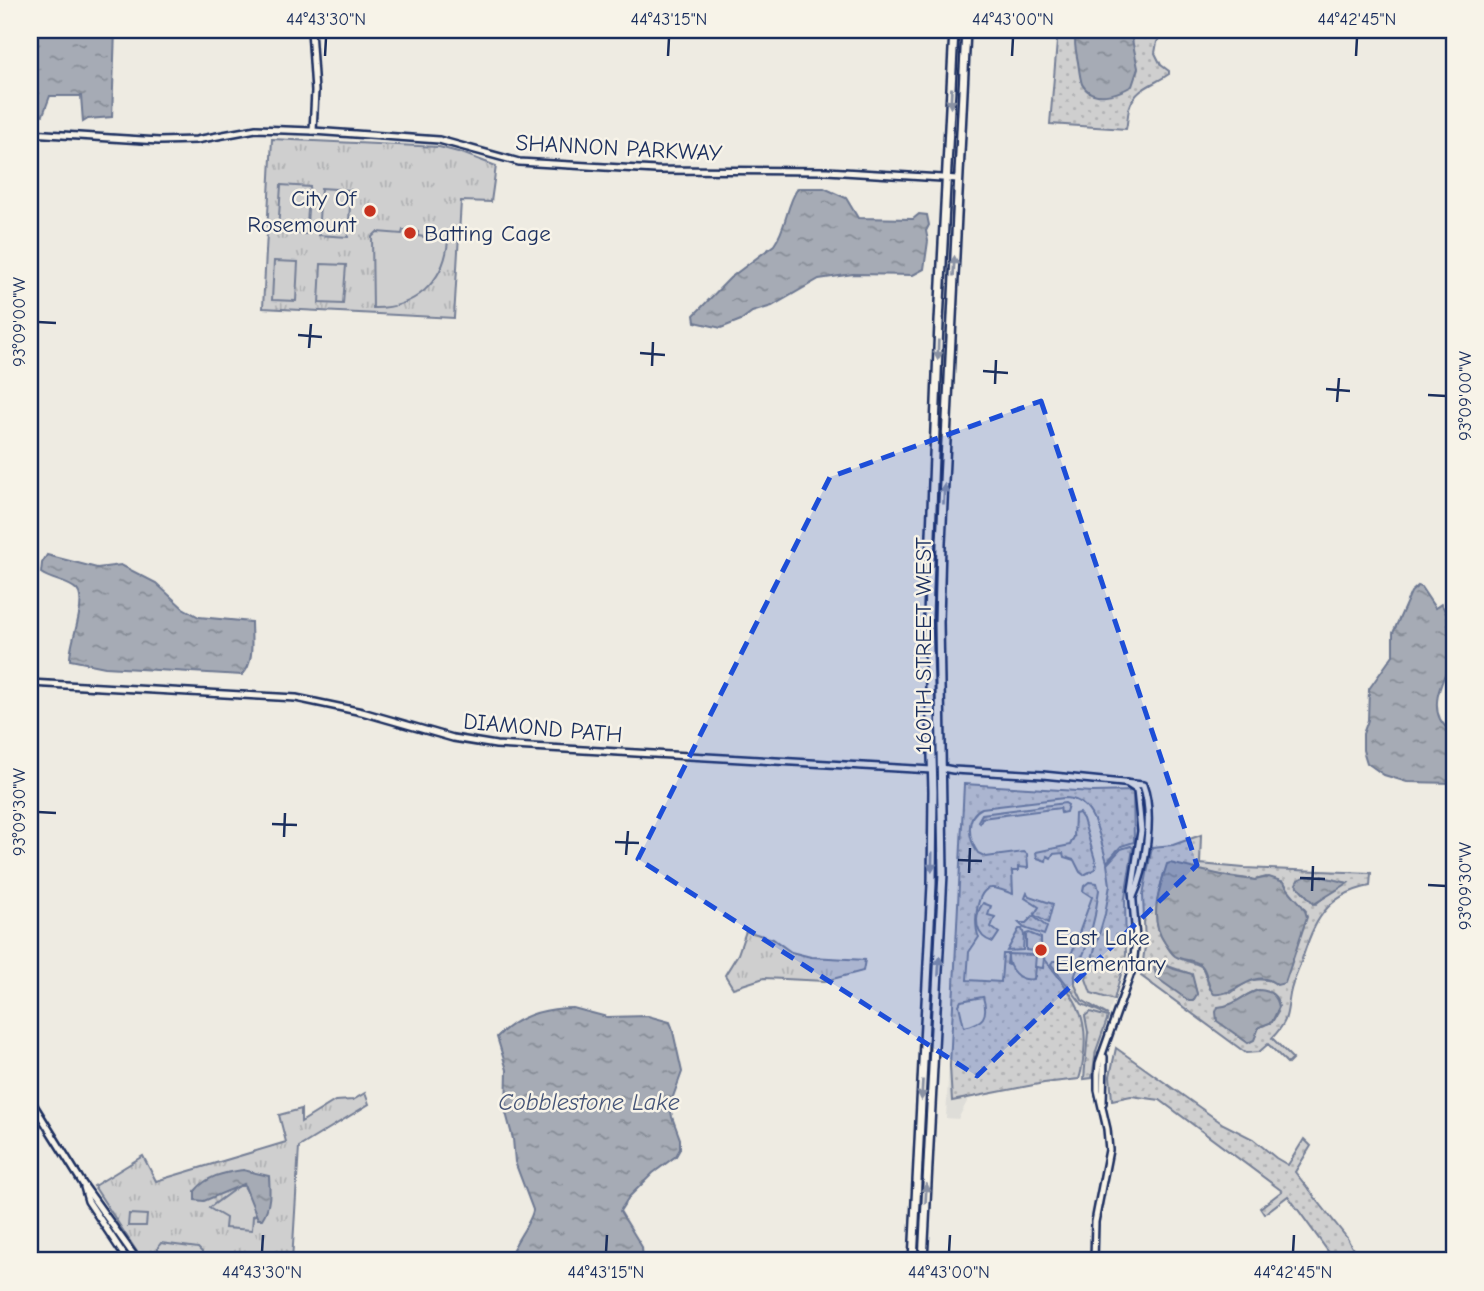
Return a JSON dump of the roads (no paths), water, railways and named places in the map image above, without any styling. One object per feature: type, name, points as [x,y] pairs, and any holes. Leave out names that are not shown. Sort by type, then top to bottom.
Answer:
[{"type":"main road","name":"160TH STREET WEST","points":[[913,1261],[931,906],[932,770],[928,616],[954,30]]},
{"type":"main road","name":"160TH STREET WEST","points":[[923,1261],[943,852],[939,618],[966,30]]},
{"type":"main road","points":[[931,537],[937,540],[935,601],[939,618]]},
{"type":"main road","points":[[929,679],[934,694],[937,763],[942,768]]},
{"type":"main road","points":[[932,770],[938,778],[939,835],[943,852]]},
{"type":"street","points":[[311,30],[315,91],[313,131]]},
{"type":"street","name":"SHANNON PARKWAY","points":[[30,133],[165,141],[196,140],[256,129],[313,131],[439,140],[512,161],[531,163],[694,172],[827,171],[958,179]]},
{"type":"street","name":"DIAMOND PATH","points":[[30,683],[296,698],[350,709],[453,738],[496,745],[932,770]]},
{"type":"street","points":[[942,768],[1126,783],[1137,790],[1141,812],[1140,841],[1132,890],[1136,938],[1133,967],[1099,1063],[1099,1095],[1107,1129],[1108,1157],[1095,1222],[1094,1261]]},
{"type":"street","points":[[30,1099],[83,1184],[138,1261]]},
{"type":"street","points":[[83,1184],[88,1200],[128,1261]]},
{"type":"water","points":[[30,30],[115,30],[112,117],[88,119],[83,122],[81,96],[50,96],[43,115],[30,113]]},
{"type":"water","points":[[1077,30],[1130,30],[1138,68],[1132,86],[1106,95],[1086,90],[1081,82],[1076,50]]},
{"type":"water","points":[[798,188],[824,188],[846,198],[858,218],[913,219],[919,214],[927,215],[929,225],[926,231],[928,241],[924,269],[913,275],[853,274],[819,279],[772,306],[752,312],[721,328],[695,322],[694,315],[730,278],[774,245]]},
{"type":"water","points":[[47,555],[97,568],[121,565],[156,583],[183,608],[199,617],[251,622],[251,650],[246,670],[242,675],[105,667],[70,660],[80,596],[73,587],[41,573],[42,563]]},
{"type":"water","points":[[1418,586],[1435,608],[1441,604],[1446,614],[1449,634],[1454,642],[1437,700],[1440,719],[1454,737],[1453,783],[1407,782],[1384,775],[1367,763],[1363,750],[1369,689],[1393,655],[1393,633],[1411,592]]},
{"type":"water","points":[[1167,864],[1230,877],[1255,880],[1269,877],[1284,882],[1303,907],[1307,917],[1285,983],[1277,985],[1261,978],[1222,994],[1214,994],[1201,965],[1174,955],[1160,934],[1156,914],[1161,884]]},
{"type":"water","points":[[1306,876],[1319,876],[1348,883],[1314,904],[1296,884]]},
{"type":"water","points":[[1161,963],[1192,974],[1197,994],[1193,1001],[1189,1001],[1157,978],[1154,968]]},
{"type":"water","points":[[1259,990],[1273,994],[1279,1007],[1272,1022],[1259,1027],[1254,1040],[1248,1043],[1217,1021],[1216,1012],[1218,1007]]},
{"type":"water","name":"Cobblestone Lake","points":[[573,1008],[607,1017],[648,1016],[670,1022],[672,1027],[682,1072],[670,1105],[680,1139],[680,1149],[676,1156],[653,1173],[629,1197],[620,1211],[642,1247],[643,1261],[509,1259],[533,1210],[515,1162],[513,1139],[506,1113],[507,1070],[497,1037],[513,1024],[532,1015]]},
{"type":"water","points":[[243,1170],[269,1176],[270,1193],[262,1219],[258,1219],[244,1184],[204,1201],[195,1200],[195,1191],[205,1181]]},
{"type":"place","name":"City Of Rosemount","points":[[370,211]]},
{"type":"place","name":"Batting Cage","points":[[410,233]]},
{"type":"place","name":"East Lake Elementary","points":[[1041,950]]}]
